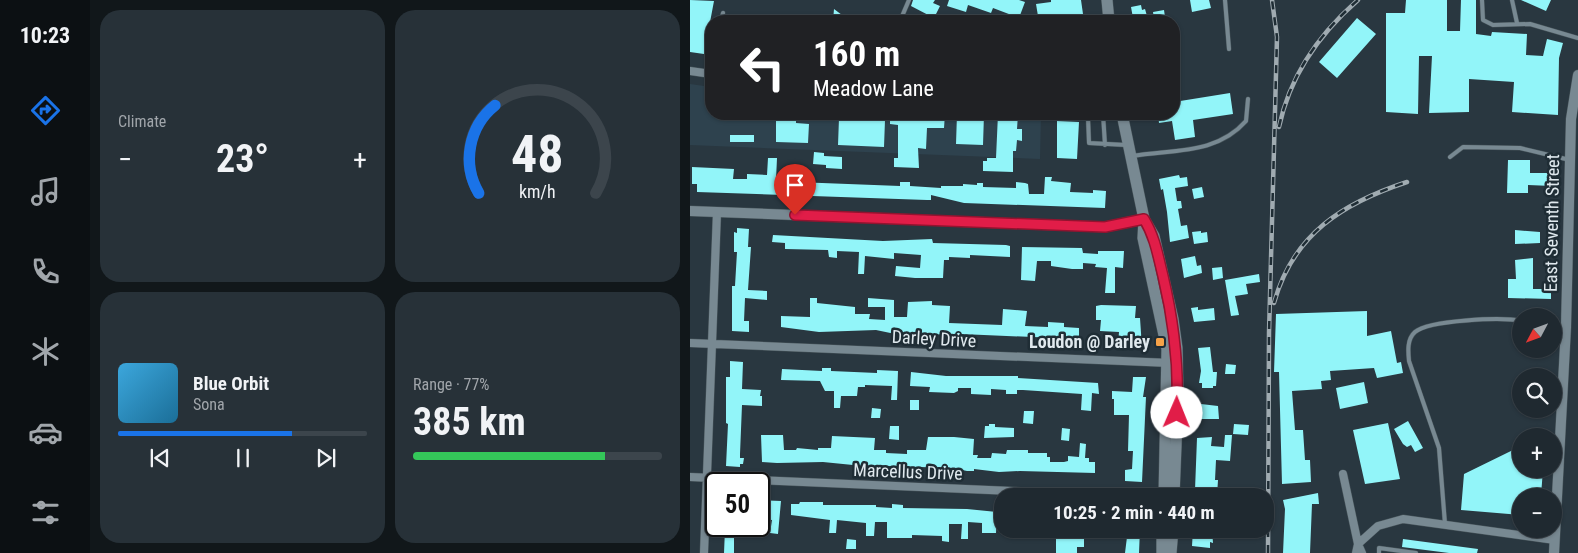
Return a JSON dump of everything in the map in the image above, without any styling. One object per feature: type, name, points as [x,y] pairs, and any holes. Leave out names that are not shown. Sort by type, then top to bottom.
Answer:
[{"type":"main road","points":[[1107,0],[1108,15]]},
{"type":"main road","points":[[1123,120],[1144,219],[1144,238],[1172,363],[1174,488]]},
{"type":"main road","points":[[1164,488],[1172,363]]},
{"type":"main road","points":[[1162,538],[1162,553]]},
{"type":"main road","points":[[1172,553],[1173,538]]},
{"type":"street","points":[[690,71],[705,73]]},
{"type":"street","name":"East Seventh Street","points":[[1554,553],[1566,327],[1572,163],[1571,119],[1578,75]]},
{"type":"street","points":[[690,211],[1105,227],[1144,219]]},
{"type":"street","points":[[707,472],[717,212]]},
{"type":"street","name":"Darley Drive","points":[[690,343],[1172,363]]},
{"type":"street","points":[[1343,474],[1358,544],[1362,553]]},
{"type":"street","name":"Marcellus Drive","points":[[690,477],[705,478]]},
{"type":"street","name":"Marcellus Drive","points":[[770,481],[994,490]]},
{"type":"street","points":[[1356,553],[1358,544],[1373,529],[1393,520],[1403,518],[1555,540]]},
{"type":"street","points":[[704,553],[705,528]]},
{"type":"lane","points":[[903,15],[909,0]]},
{"type":"lane","points":[[1225,0],[1229,49]]},
{"type":"lane","points":[[1482,0],[1483,20],[1493,25],[1517,23],[1543,27],[1578,38]]},
{"type":"lane","points":[[1512,0],[1517,23]]},
{"type":"lane","points":[[1088,120],[1089,143],[1129,151],[1199,148],[1221,141],[1246,121],[1248,99]]},
{"type":"lane","points":[[1099,123],[1104,122],[1105,145]]},
{"type":"lane","points":[[1450,157],[1463,147],[1520,148],[1572,163]]},
{"type":"lane","points":[[1445,524],[1439,448],[1409,361],[1408,346],[1413,333],[1425,326],[1493,319],[1512,320]]},
{"type":"lane","points":[[1562,327],[1566,327]]},
{"type":"lane","points":[[1379,553],[1379,548],[1416,553]]},
{"type":"shaded area","points":[[690,84],[705,86],[705,120],[1041,120],[1040,159],[690,145]]},
{"type":"building","points":[[690,0],[714,1],[711,15],[705,15],[704,54],[690,52]]},
{"type":"building","points":[[913,0],[935,0],[933,3],[940,6],[936,15],[928,15],[911,6]]},
{"type":"building","points":[[949,0],[1019,0],[1025,2],[1020,15],[1011,15],[993,8],[991,13],[968,5],[966,12],[947,6]]},
{"type":"building","points":[[1051,0],[1081,0],[1083,15],[1038,15],[1036,4],[1051,2]]},
{"type":"building","points":[[1190,0],[1209,0],[1211,8],[1192,12]]},
{"type":"building","points":[[1406,0],[1447,0],[1447,31],[1460,31],[1461,0],[1476,0],[1476,34],[1491,36],[1492,32],[1527,34],[1526,55],[1543,56],[1547,39],[1563,43],[1559,58],[1558,115],[1512,112],[1514,82],[1469,79],[1469,112],[1429,113],[1432,56],[1419,56],[1418,114],[1386,112],[1386,13],[1405,13]]},
{"type":"building","points":[[1521,0],[1551,0],[1546,11]]},
{"type":"building","points":[[1141,5],[1142,10],[1145,9],[1147,15],[1132,15],[1131,7]]},
{"type":"building","points":[[834,9],[842,15],[834,15]]},
{"type":"building","points":[[1164,10],[1165,15],[1153,15],[1153,12]]},
{"type":"building","points":[[1357,18],[1376,34],[1337,78],[1319,62]]},
{"type":"building","points":[[1230,93],[1233,114],[1193,120],[1195,137],[1175,140],[1172,121],[1159,123],[1159,120],[1180,120],[1180,101]]},
{"type":"building","points":[[776,120],[796,120],[796,123],[809,124],[808,143],[776,142]]},
{"type":"building","points":[[839,120],[885,120],[884,147],[838,145]]},
{"type":"building","points":[[890,120],[945,120],[944,128],[927,128],[926,149],[918,148],[919,168],[894,167],[894,158],[898,158],[898,125],[890,124]]},
{"type":"building","points":[[957,120],[984,120],[983,145],[956,144]]},
{"type":"building","points":[[998,120],[1018,120],[1017,129],[1022,129],[1022,141],[1017,140],[1016,151],[1013,151],[1013,172],[983,171],[983,161],[987,161],[987,158],[996,158]]},
{"type":"building","points":[[1057,121],[1079,122],[1077,159],[1057,158]]},
{"type":"building","points":[[730,135],[754,135],[754,142],[730,142]]},
{"type":"building","points":[[814,152],[824,153],[824,156],[842,157],[842,169],[826,168],[826,165],[813,164]]},
{"type":"building","points":[[768,158],[777,158],[776,180],[782,184],[796,184],[796,182],[900,186],[900,182],[910,182],[910,186],[941,188],[941,186],[977,185],[977,183],[983,183],[983,187],[1016,188],[1016,182],[1028,184],[1029,194],[1044,194],[1045,177],[1052,177],[1051,181],[1071,183],[1070,192],[1093,193],[1093,190],[1106,191],[1105,208],[964,203],[931,195],[931,200],[927,200],[697,192],[697,184],[692,184],[692,167],[734,169],[733,179],[747,179],[747,174],[767,175]]},
{"type":"building","points":[[1508,160],[1530,160],[1530,173],[1553,173],[1552,186],[1528,185],[1528,193],[1507,193]]},
{"type":"building","points":[[1179,175],[1180,178],[1187,177],[1188,186],[1175,188],[1177,201],[1181,201],[1182,208],[1178,209],[1181,226],[1187,225],[1189,238],[1170,242],[1163,189],[1161,190],[1159,179]]},
{"type":"building","points":[[1202,187],[1204,197],[1194,199],[1192,189]]},
{"type":"building","points":[[737,228],[749,229],[748,247],[751,247],[748,290],[767,291],[767,300],[745,298],[744,321],[749,321],[749,332],[732,331],[732,286],[735,286],[737,252],[734,252],[734,232],[737,233]]},
{"type":"building","points":[[1515,230],[1540,232],[1540,243],[1515,244]]},
{"type":"building","points":[[1201,231],[1201,233],[1207,232],[1208,242],[1194,244],[1192,232]]},
{"type":"building","points":[[773,235],[883,241],[932,239],[933,243],[1006,245],[1010,246],[1010,257],[970,255],[970,258],[949,257],[949,260],[944,260],[943,278],[915,278],[895,276],[896,266],[920,268],[921,255],[894,253],[894,259],[865,256],[864,274],[858,274],[859,252],[837,251],[837,258],[829,257],[828,250],[785,249],[785,243],[772,242]]},
{"type":"building","points":[[1022,247],[1082,248],[1083,253],[1098,254],[1098,251],[1124,251],[1123,268],[1115,267],[1115,293],[1105,293],[1107,268],[1095,267],[1096,264],[1083,263],[1083,269],[1072,269],[1051,266],[1051,261],[1037,261],[1035,281],[1021,280]]},
{"type":"building","points":[[1195,256],[1197,266],[1201,265],[1202,273],[1184,278],[1181,259]]},
{"type":"building","points":[[1533,258],[1533,289],[1551,289],[1551,299],[1508,298],[1508,279],[1516,279],[1515,260]]},
{"type":"building","points":[[1222,267],[1223,278],[1213,280],[1212,268]]},
{"type":"building","points":[[1259,274],[1260,282],[1246,284],[1248,294],[1235,296],[1239,315],[1231,316],[1225,280]]},
{"type":"building","points":[[810,298],[817,298],[817,303],[855,307],[855,314],[870,314],[869,319],[885,320],[885,307],[868,307],[868,298],[894,300],[894,317],[907,317],[908,302],[932,301],[932,305],[950,306],[949,323],[1002,325],[1003,309],[1027,311],[1025,326],[1048,327],[1048,322],[1064,323],[1064,327],[1079,328],[1079,339],[961,334],[900,335],[876,330],[819,332],[781,327],[781,316],[810,317]]},
{"type":"building","points":[[1096,306],[1136,306],[1135,318],[1140,318],[1142,348],[1118,344],[1119,332],[1100,331],[1101,320],[1096,320]]},
{"type":"building","points":[[1198,307],[1198,310],[1214,308],[1215,320],[1194,322],[1191,308]]},
{"type":"building","points":[[1367,311],[1367,336],[1391,331],[1397,363],[1401,362],[1403,373],[1377,378],[1374,368],[1330,371],[1331,380],[1321,381],[1322,389],[1292,391],[1295,430],[1303,430],[1305,460],[1310,460],[1311,482],[1282,484],[1279,372],[1274,372],[1276,314]]},
{"type":"building","points":[[1210,347],[1213,372],[1217,372],[1216,386],[1213,386],[1213,388],[1202,388],[1202,383],[1199,383],[1201,371],[1198,348]]},
{"type":"building","points":[[730,361],[743,362],[742,389],[761,390],[760,396],[762,396],[762,406],[742,405],[740,458],[744,458],[743,464],[740,464],[740,467],[726,466],[728,424],[726,423],[726,377],[730,377]]},
{"type":"building","points":[[1226,364],[1236,365],[1235,374],[1225,374]]},
{"type":"building","points":[[822,368],[831,368],[831,371],[877,373],[877,370],[898,371],[897,400],[891,400],[892,386],[865,385],[865,387],[858,387],[857,396],[841,396],[840,408],[834,408],[834,391],[825,391],[820,381],[781,380],[782,369],[822,371]]},
{"type":"building","points":[[911,372],[946,376],[1018,376],[1018,378],[1098,383],[1099,394],[1092,393],[1091,411],[1081,410],[1082,394],[1017,390],[1017,394],[1006,394],[1006,390],[991,389],[991,395],[971,394],[971,388],[958,388],[958,391],[954,393],[929,392],[930,387],[910,386]]},
{"type":"building","points":[[1133,377],[1146,377],[1143,397],[1146,397],[1142,482],[1125,481],[1125,470],[1132,469],[1133,451],[1128,451],[1129,415],[1114,415],[1114,399],[1112,399],[1112,391],[1132,392]]},
{"type":"building","points":[[1364,382],[1368,403],[1340,409],[1336,388]]},
{"type":"building","points":[[910,400],[919,400],[919,410],[910,410]]},
{"type":"building","points":[[1201,404],[1218,406],[1219,419],[1197,419],[1198,408],[1201,408]]},
{"type":"building","points":[[872,408],[881,409],[880,418],[871,418]]},
{"type":"building","points":[[1024,411],[1034,411],[1033,424],[1023,423]]},
{"type":"building","points":[[1408,421],[1423,448],[1415,452],[1411,445],[1407,447],[1403,444],[1394,429]]},
{"type":"building","points":[[1388,423],[1400,479],[1365,484],[1353,430]]},
{"type":"building","points":[[989,424],[995,424],[995,427],[1014,428],[1014,437],[984,438],[985,426],[989,426]]},
{"type":"building","points":[[1234,424],[1249,425],[1248,435],[1233,434]]},
{"type":"building","points":[[890,426],[899,426],[899,440],[889,439]]},
{"type":"building","points":[[1062,428],[1070,429],[1069,441],[1061,440]]},
{"type":"building","points":[[761,435],[783,435],[784,450],[831,448],[832,436],[875,438],[874,450],[886,450],[886,453],[907,454],[907,450],[926,450],[928,437],[954,437],[974,439],[973,455],[978,455],[977,458],[991,458],[992,453],[1006,454],[1007,450],[1028,450],[1028,453],[1047,453],[1047,457],[1050,457],[1050,462],[1068,461],[1068,456],[1079,457],[1080,443],[1086,444],[1085,458],[1089,458],[1089,462],[1095,462],[1095,473],[999,472],[974,469],[974,471],[967,471],[953,468],[881,465],[881,468],[853,468],[853,465],[823,462],[762,462]]},
{"type":"building","points":[[1225,435],[1232,435],[1230,461],[1216,460],[1215,480],[1218,480],[1218,488],[1195,488],[1197,438],[1212,437],[1211,446],[1224,447]]},
{"type":"building","points":[[1512,450],[1512,478],[1542,478],[1542,488],[1512,488],[1512,514],[1461,510],[1464,474]]},
{"type":"building","points":[[1318,493],[1319,504],[1312,504],[1310,553],[1283,553],[1285,509],[1283,500]]},
{"type":"building","points":[[770,500],[781,501],[778,534],[770,533],[772,520],[770,520]]},
{"type":"building","points":[[800,502],[823,502],[823,505],[876,505],[876,507],[892,508],[892,504],[903,505],[903,508],[967,509],[994,512],[994,533],[982,533],[982,523],[968,522],[968,539],[961,539],[962,524],[949,524],[949,542],[942,541],[942,536],[912,535],[912,538],[887,538],[887,522],[875,522],[874,536],[866,536],[866,523],[837,520],[836,533],[829,533],[830,520],[791,515],[791,504],[799,504]]},
{"type":"building","points":[[725,537],[734,537],[734,553],[724,553]]},
{"type":"building","points":[[1056,538],[1084,538],[1084,547],[1077,547],[1077,553],[1056,553]]},
{"type":"building","points":[[1127,538],[1140,538],[1139,553],[1125,553]]},
{"type":"building","points":[[1192,538],[1213,538],[1213,543],[1210,542],[1210,548],[1192,546]]},
{"type":"building","points":[[847,539],[856,540],[856,549],[846,549]]},
{"type":"building","points":[[1403,539],[1478,549],[1477,553],[1449,553],[1402,547]]},
{"type":"railway","points":[[1268,553],[1269,333],[1277,37],[1272,0]]},
{"type":"railway","points":[[1279,127],[1290,90],[1308,57],[1331,27],[1358,0]]},
{"type":"railway","points":[[1274,303],[1283,279],[1294,258],[1324,224],[1362,200],[1407,182]]},
{"type":"place","name":"Loudon @ Darley","points":[[1160,342]]},
{"type":"route","points":[[795,215],[1105,227],[1144,219],[1154,236],[1173,319],[1177,348],[1177,413]]}]
